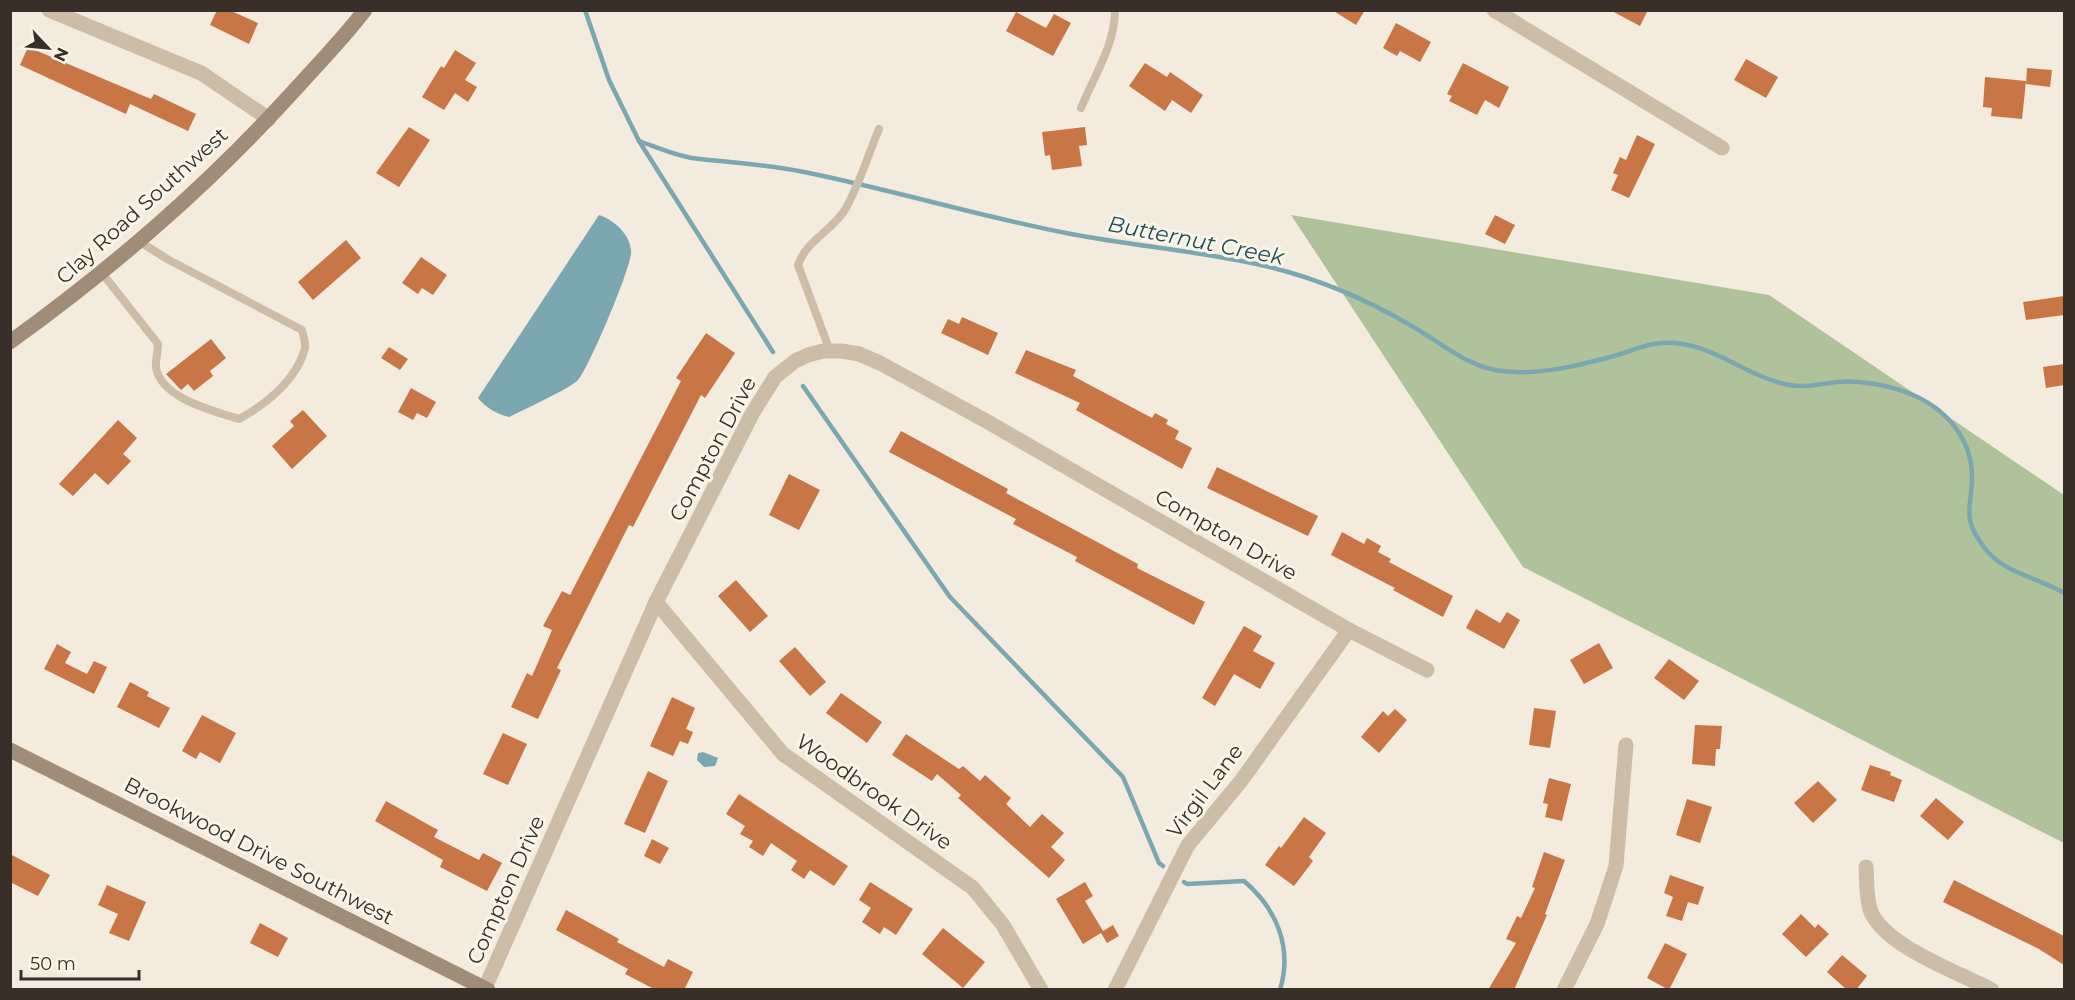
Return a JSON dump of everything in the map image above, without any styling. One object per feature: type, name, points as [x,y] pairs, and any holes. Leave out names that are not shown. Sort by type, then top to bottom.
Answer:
[{"type":"street","points":[[49,10],[201,73],[269,119]]},
{"type":"street","name":"Clay Road Southwest","points":[[10,342],[102,273],[209,181],[269,119],[364,10]]},
{"type":"street","points":[[1494,10],[1722,148]]},
{"type":"street","name":"Compton Drive","points":[[487,989],[656,602],[752,414],[775,377],[795,361],[823,351],[860,354],[880,363],[988,422],[1349,630],[1427,670]]},
{"type":"street","name":"Woodbrook Drive","points":[[656,602],[783,754],[973,888],[1003,925],[1041,990]]},
{"type":"street","name":"Virgil Lane","points":[[1115,990],[1188,845],[1241,780],[1349,630]]},
{"type":"street","points":[[1564,990],[1597,924],[1616,866],[1626,745]]},
{"type":"street","name":"Brookwood Drive Southwest","points":[[10,750],[465,984],[487,989]]},
{"type":"street","points":[[1866,867],[1870,909],[1881,926],[1901,944],[1992,990]]},
{"type":"lane","points":[[1081,108],[1110,44],[1114,28],[1114,10]]},
{"type":"lane","points":[[831,351],[798,265],[805,249],[837,220],[846,208],[879,129]]},
{"type":"lane","points":[[102,273],[158,344],[156,369],[171,392],[188,401],[239,419],[260,407],[290,377],[306,347],[302,330],[169,260],[140,242]]},
{"type":"green space","points":[[1291,215],[1769,295],[2064,495],[2064,843],[1523,567]]},
{"type":"water","points":[[599,215],[620,228],[628,239],[631,251],[618,295],[583,372],[578,380],[565,389],[509,417],[496,412],[478,398]]},
{"type":"water","points":[[703,752],[718,758],[715,766],[704,767],[697,760],[698,753]]},
{"type":"building","points":[[217,10],[229,10],[258,23],[249,44],[210,25]]},
{"type":"building","points":[[1332,10],[1365,10],[1356,25]]},
{"type":"building","points":[[1610,10],[1648,10],[1640,26]]},
{"type":"building","points":[[1016,12],[1046,28],[1054,14],[1071,23],[1053,56],[1006,31]]},
{"type":"building","points":[[1396,23],[1431,42],[1420,62],[1400,51],[1397,56],[1383,48]]},
{"type":"building","points":[[28,47],[151,99],[154,94],[196,114],[188,131],[130,104],[126,114],[20,65]]},
{"type":"building","points":[[455,50],[476,63],[465,80],[477,87],[468,102],[455,93],[444,110],[422,97],[441,66],[444,68]]},
{"type":"building","points":[[1746,59],[1778,77],[1766,98],[1734,80]]},
{"type":"building","points":[[1145,63],[1167,77],[1170,72],[1203,95],[1191,113],[1172,100],[1165,111],[1129,86]]},
{"type":"building","points":[[1463,63],[1509,87],[1499,108],[1485,100],[1477,115],[1449,101],[1452,96],[1447,94]]},
{"type":"building","points":[[2027,68],[2052,70],[2050,87],[2026,84]]},
{"type":"building","points":[[1985,77],[2026,81],[2022,119],[1991,116],[1992,108],[1983,107]]},
{"type":"building","points":[[409,127],[430,140],[399,187],[376,173]]},
{"type":"building","points":[[1085,127],[1087,145],[1079,146],[1082,166],[1052,170],[1050,155],[1045,156],[1042,132]]},
{"type":"building","points":[[1637,135],[1655,144],[1629,198],[1611,190],[1618,175],[1613,173],[1620,157],[1626,160]]},
{"type":"building","points":[[1495,215],[1515,225],[1505,244],[1485,234]]},
{"type":"building","points":[[346,240],[361,258],[313,300],[298,282]]},
{"type":"building","points":[[421,257],[447,275],[433,295],[422,288],[418,294],[402,283]]},
{"type":"building","points":[[2064,296],[2064,315],[2026,320],[2023,302]]},
{"type":"building","points":[[962,317],[998,333],[988,355],[941,333],[948,319],[959,324]]},
{"type":"building","points":[[706,333],[735,353],[705,398],[701,395],[633,527],[629,525],[557,668],[561,670],[538,719],[511,707],[527,673],[532,676],[552,630],[543,626],[562,591],[570,595],[681,381],[676,378]]},
{"type":"building","points":[[211,339],[226,358],[210,371],[213,376],[194,391],[188,384],[181,390],[166,374]]},
{"type":"building","points":[[389,347],[408,359],[400,370],[381,358]]},
{"type":"building","points":[[1026,350],[1076,370],[1073,376],[1152,418],[1155,413],[1168,420],[1166,424],[1179,431],[1175,439],[1192,448],[1182,469],[1076,410],[1080,403],[1015,373]]},
{"type":"building","points":[[2064,364],[2064,385],[2046,388],[2043,367]]},
{"type":"building","points":[[411,388],[436,402],[427,418],[417,413],[413,420],[398,412]]},
{"type":"building","points":[[303,410],[327,436],[292,469],[272,446],[294,426],[290,421]]},
{"type":"building","points":[[118,420],[137,438],[123,454],[131,461],[108,485],[95,473],[73,496],[59,484]]},
{"type":"building","points":[[901,431],[1008,489],[1006,493],[1138,564],[1137,568],[1205,602],[1194,625],[1075,561],[1077,557],[1013,524],[1016,519],[889,452]]},
{"type":"building","points":[[1217,467],[1318,516],[1308,536],[1207,488]]},
{"type":"building","points":[[789,474],[820,490],[799,530],[769,515]]},
{"type":"building","points":[[1342,532],[1364,544],[1367,538],[1381,546],[1378,552],[1391,559],[1389,562],[1453,596],[1443,617],[1393,590],[1395,588],[1331,555]]},
{"type":"building","points":[[736,580],[768,616],[750,632],[718,596]]},
{"type":"building","points":[[1476,609],[1500,623],[1507,612],[1520,620],[1504,649],[1466,628]]},
{"type":"building","points":[[1244,626],[1262,636],[1253,651],[1275,663],[1260,689],[1234,674],[1215,706],[1202,698]]},
{"type":"building","points":[[1599,643],[1613,668],[1584,684],[1570,660]]},
{"type":"building","points":[[57,644],[71,652],[65,663],[87,674],[94,661],[107,667],[94,694],[44,669]]},
{"type":"building","points":[[795,647],[826,682],[810,696],[779,661]]},
{"type":"building","points":[[1669,659],[1699,681],[1684,700],[1654,678]]},
{"type":"building","points":[[130,682],[149,692],[147,696],[170,708],[159,728],[117,707]]},
{"type":"building","points":[[841,693],[882,722],[867,743],[826,713]]},
{"type":"building","points":[[672,697],[695,708],[686,729],[693,732],[688,744],[680,741],[673,756],[650,746]]},
{"type":"building","points":[[1534,708],[1556,711],[1550,748],[1529,745]]},
{"type":"building","points":[[1395,709],[1407,720],[1379,753],[1361,737],[1383,711],[1388,716]]},
{"type":"building","points":[[202,715],[236,733],[220,763],[200,752],[196,759],[182,751]]},
{"type":"building","points":[[1695,725],[1722,726],[1720,749],[1716,749],[1715,766],[1692,764]]},
{"type":"building","points":[[503,733],[527,744],[508,785],[483,774]]},
{"type":"building","points":[[906,734],[959,769],[963,766],[980,781],[985,775],[1011,798],[1006,804],[1030,827],[1042,814],[1064,833],[1051,847],[1065,860],[1049,878],[958,798],[961,795],[937,774],[932,781],[892,755]]},
{"type":"building","points":[[1870,765],[1891,772],[1890,775],[1902,780],[1894,802],[1861,790]]},
{"type":"building","points":[[648,771],[668,781],[645,833],[624,824]]},
{"type":"building","points":[[1549,778],[1571,784],[1562,821],[1545,817],[1548,804],[1543,803]]},
{"type":"building","points":[[1818,781],[1837,800],[1813,823],[1794,803]]},
{"type":"building","points":[[739,794],[848,866],[834,886],[810,870],[804,879],[791,870],[797,861],[771,843],[763,856],[749,847],[753,841],[740,834],[745,826],[726,814]]},
{"type":"building","points":[[1936,798],[1964,822],[1948,840],[1920,816]]},
{"type":"building","points":[[1687,799],[1712,807],[1700,843],[1676,835]]},
{"type":"building","points":[[386,801],[438,830],[434,837],[479,860],[483,853],[502,863],[487,891],[440,867],[443,860],[375,821]]},
{"type":"building","points":[[1304,817],[1326,833],[1309,857],[1313,861],[1294,886],[1265,865]]},
{"type":"building","points":[[652,839],[669,848],[660,864],[644,856]]},
{"type":"building","points":[[1544,852],[1565,860],[1545,914],[1547,915],[1514,990],[1488,990],[1516,943],[1506,939],[1517,916],[1521,918],[1535,888],[1532,887]]},
{"type":"building","points":[[10,854],[50,875],[38,896],[10,882]]},
{"type":"building","points":[[1670,875],[1704,887],[1698,905],[1688,902],[1682,921],[1666,916],[1673,897],[1664,893]]},
{"type":"building","points":[[1954,880],[2064,936],[2064,965],[2039,949],[1943,902]]},
{"type":"building","points":[[870,882],[913,909],[896,935],[884,927],[880,934],[862,922],[871,908],[859,900]]},
{"type":"building","points":[[1085,882],[1093,896],[1085,901],[1103,931],[1113,925],[1119,936],[1107,943],[1101,933],[1083,944],[1056,899]]},
{"type":"building","points":[[107,885],[146,902],[129,941],[109,933],[118,914],[98,905]]},
{"type":"building","points":[[566,910],[619,939],[617,942],[664,967],[668,959],[693,972],[684,990],[656,990],[625,974],[628,969],[556,930]]},
{"type":"building","points":[[1801,914],[1815,928],[1818,924],[1829,934],[1806,957],[1782,934]]},
{"type":"building","points":[[260,923],[288,938],[278,957],[250,943]]},
{"type":"building","points":[[943,928],[985,962],[963,988],[922,954]]},
{"type":"building","points":[[1665,943],[1687,954],[1669,990],[1647,978]]},
{"type":"building","points":[[1842,955],[1867,976],[1856,990],[1847,990],[1827,972]]},
{"type":"waterway","points":[[585,10],[609,80],[639,141],[773,352]]},
{"type":"waterway","name":"Butternut Creek","points":[[639,141],[685,157],[790,169],[1037,227],[1214,256],[1281,270],[1357,297],[1410,325],[1461,357],[1495,370],[1525,372],[1570,367],[1649,345],[1678,343],[1711,352],[1773,381],[1789,385],[1807,386],[1855,382],[1883,385],[1900,390],[1921,399],[1945,415],[1962,437],[1971,463],[1970,519],[1976,536],[1983,546],[2000,563],[2010,569],[2064,593]]},
{"type":"waterway","points":[[803,386],[950,597],[1123,777],[1159,863],[1163,866]]},
{"type":"waterway","points":[[1184,882],[1187,884],[1244,881],[1265,903],[1273,916],[1283,944],[1284,959],[1280,990]]}]
